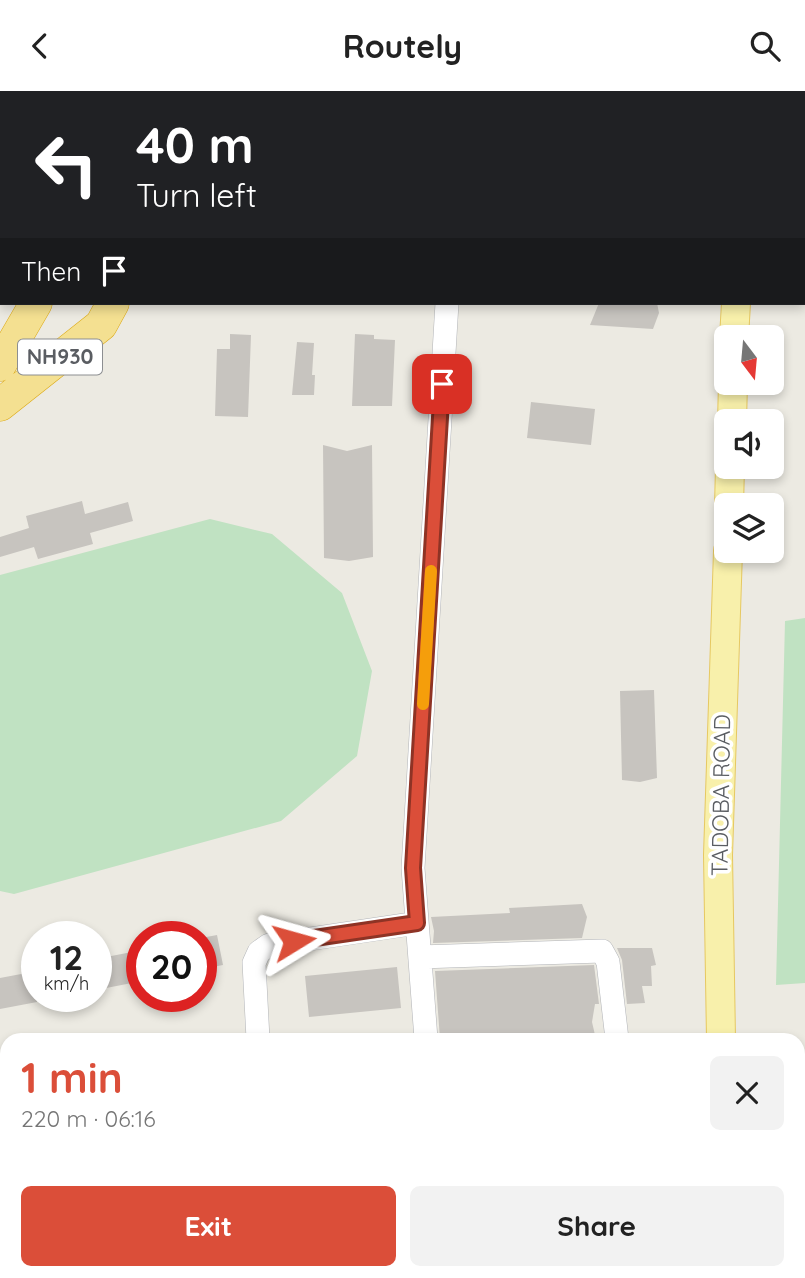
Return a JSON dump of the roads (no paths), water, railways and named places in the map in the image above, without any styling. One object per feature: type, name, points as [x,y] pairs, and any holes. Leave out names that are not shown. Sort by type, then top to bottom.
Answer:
[{"type":"highway","name":"NH930","points":[[0,365],[35,305]]},
{"type":"highway","name":"NH930","points":[[0,405],[101,325],[112,305]]},
{"type":"main road","points":[[735,325],[736,305]]},
{"type":"main road","name":"TADOBA ROAD","points":[[721,1033],[718,855],[728,563]]},
{"type":"street","points":[[426,1033],[413,868],[447,305]]},
{"type":"street","points":[[258,1033],[254,963],[259,953],[269,945],[417,923]]},
{"type":"street","points":[[420,957],[602,951],[608,962],[616,1033]]}]
